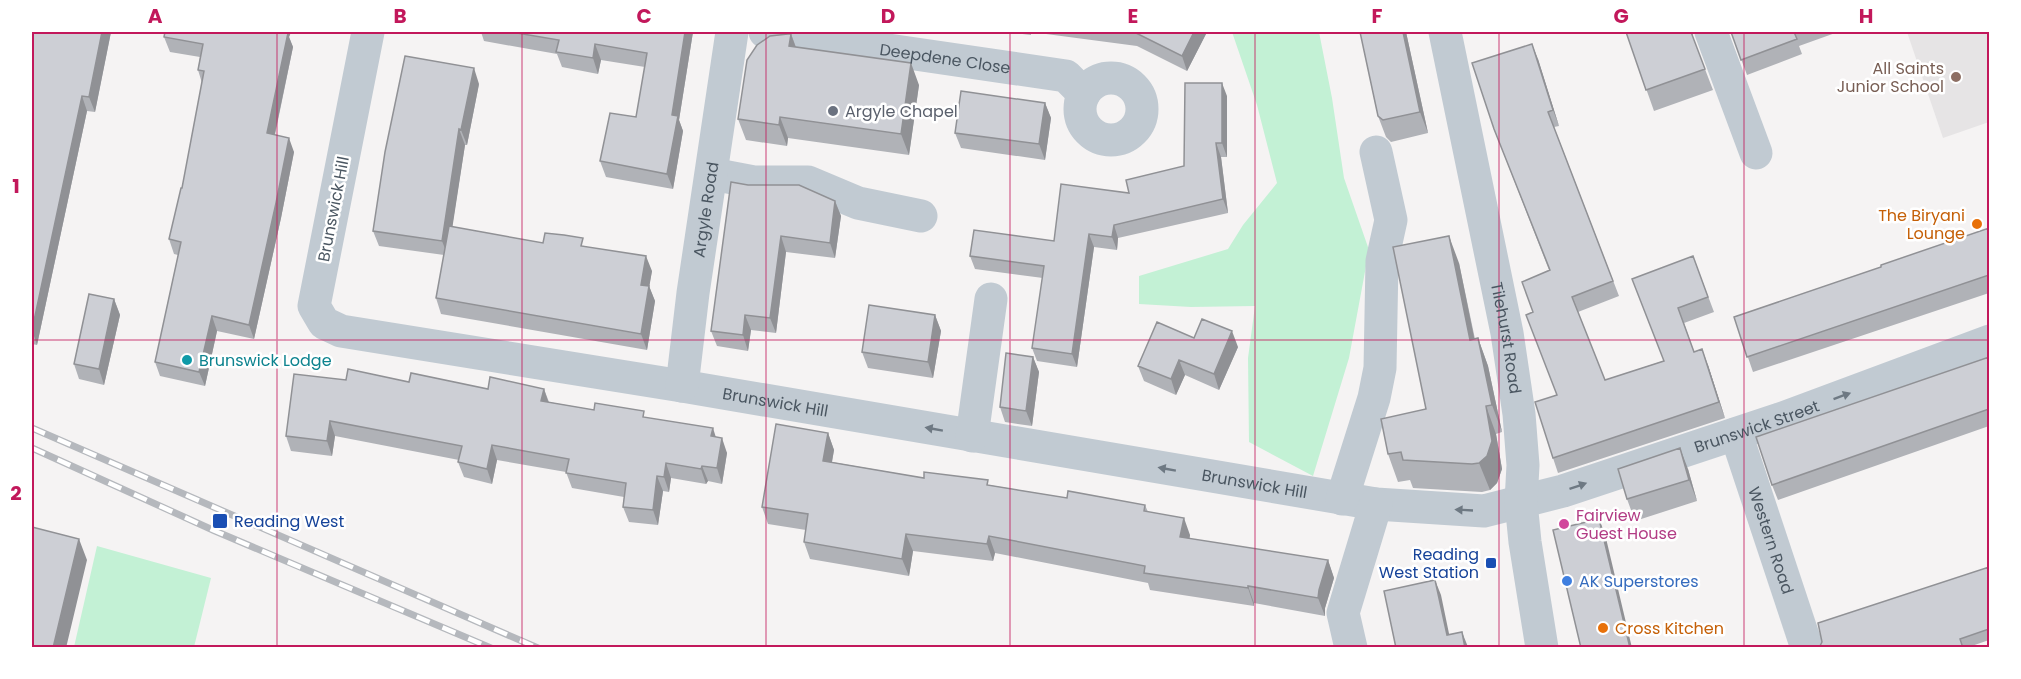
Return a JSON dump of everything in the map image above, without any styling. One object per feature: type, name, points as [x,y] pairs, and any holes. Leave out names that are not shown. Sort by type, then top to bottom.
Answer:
[{"type":"street","name":"Brunswick Hill","points":[[368,32],[314,306],[324,322],[341,331],[682,386],[1376,504],[1484,511],[1521,502]]},
{"type":"street","name":"Argyle Road","points":[[682,386],[732,32]]},
{"type":"street","name":"Deepdene Close","points":[[765,32],[1066,76],[1084,94]]},
{"type":"street","name":"Tilehurst Road","points":[[1447,32],[1507,333],[1519,414],[1523,465],[1521,502],[1524,542],[1542,648]]},
{"type":"street","points":[[1711,32],[1756,153]]},
{"type":"street","points":[[1342,499],[1374,398],[1380,368],[1382,261],[1391,220],[1376,152]]},
{"type":"street","points":[[712,174],[754,182],[808,182],[858,203],[921,216]]},
{"type":"street","points":[[972,436],[991,299]]},
{"type":"street","name":"Brunswick Street","points":[[1521,502],[1563,491],[1736,434],[1989,341]]},
{"type":"street","name":"Western Road","points":[[1736,434],[1807,648]]},
{"type":"street","points":[[1351,648],[1343,613],[1376,504]]},
{"type":"shaded area","name":"All Saints Junior School","points":[[1907,32],[1989,32],[1989,122],[1943,138]]},
{"type":"green space","points":[[1232,32],[1319,32],[1344,178],[1369,250],[1349,358],[1313,476],[1249,442],[1248,358],[1255,306],[1191,307],[1139,304],[1139,276],[1228,249],[1243,225],[1277,183],[1257,105]]},
{"type":"green space","points":[[97,546],[211,578],[194,647],[74,647]]},
{"type":"building","points":[[32,32],[102,32],[89,97],[82,96],[32,330]]},
{"type":"building","points":[[165,32],[288,33],[267,133],[289,138],[249,325],[212,316],[199,372],[155,362],[181,242],[169,239],[182,188],[204,71],[198,70],[203,44],[164,37]]},
{"type":"building","points":[[511,32],[685,32],[672,115],[678,116],[667,174],[600,161],[610,113],[636,117],[647,53],[595,44],[593,58],[556,52],[559,40]]},
{"type":"building","points":[[1134,32],[1194,32],[1182,56]]},
{"type":"building","points":[[1360,32],[1403,32],[1420,112],[1383,120],[1378,116]]},
{"type":"building","points":[[1626,32],[1691,32],[1705,69],[1646,90]]},
{"type":"building","points":[[1731,32],[1794,32],[1797,39],[1741,60]]},
{"type":"building","name":"Argyle Chapel","points":[[791,34],[789,46],[911,63],[901,134],[780,117],[779,125],[738,119],[747,60],[757,45],[770,36]]},
{"type":"building","points":[[1532,44],[1553,110],[1548,112],[1613,281],[1572,297],[1605,380],[1664,361],[1632,279],[1693,256],[1708,297],[1678,308],[1694,352],[1702,349],[1719,402],[1553,458],[1535,402],[1557,395],[1526,315],[1533,312],[1522,282],[1550,270],[1494,129],[1472,63]]},
{"type":"building","points":[[405,56],[474,68],[461,130],[459,129],[442,241],[373,231],[385,152]]},
{"type":"building","points":[[1185,83],[1222,83],[1222,143],[1216,143],[1223,199],[1114,225],[1112,237],[1089,234],[1072,354],[1032,348],[1044,266],[970,256],[974,230],[1054,241],[1061,184],[1129,193],[1126,180],[1184,166]]},
{"type":"building","points":[[961,91],[1045,103],[1039,144],[955,133]]},
{"type":"building","points":[[731,182],[748,185],[799,185],[835,201],[830,243],[781,236],[770,318],[745,315],[743,335],[711,331]]},
{"type":"building","points":[[449,226],[543,243],[545,233],[564,235],[583,238],[581,246],[646,256],[641,285],[649,286],[641,334],[436,298]]},
{"type":"building","points":[[1989,228],[1989,275],[1747,357],[1734,317]]},
{"type":"building","points":[[1449,236],[1470,340],[1478,338],[1492,405],[1486,406],[1492,441],[1487,456],[1479,463],[1472,464],[1403,460],[1401,452],[1388,454],[1381,419],[1426,409],[1393,247]]},
{"type":"building","points":[[89,294],[114,299],[99,369],[74,364]]},
{"type":"building","points":[[869,305],[935,315],[928,362],[862,352]]},
{"type":"building","points":[[1202,319],[1232,331],[1214,374],[1179,360],[1171,379],[1138,366],[1157,322],[1194,338]]},
{"type":"building","points":[[1006,353],[1033,357],[1026,411],[1000,407]]},
{"type":"building","points":[[1989,357],[1989,409],[1772,485],[1756,437]]},
{"type":"building","points":[[348,369],[409,382],[411,373],[488,389],[490,377],[544,389],[541,401],[594,410],[595,403],[644,411],[643,417],[713,428],[711,436],[722,438],[717,468],[702,466],[701,469],[666,463],[664,477],[657,476],[653,510],[623,507],[626,483],[566,473],[569,459],[492,445],[487,469],[458,462],[462,446],[330,421],[327,441],[286,436],[294,374],[346,380]]},
{"type":"building","points":[[776,424],[828,433],[823,461],[924,478],[924,472],[988,480],[987,485],[1067,498],[1068,491],[1145,505],[1144,511],[1184,518],[1180,537],[1328,560],[1318,598],[1248,586],[1248,588],[1144,573],[1145,566],[989,536],[987,544],[906,534],[902,559],[804,542],[808,514],[762,507]]},
{"type":"building","points":[[1680,448],[1689,480],[1627,499],[1618,469]]},
{"type":"building","points":[[1599,519],[1630,648],[1581,648],[1553,530]]},
{"type":"building","points":[[32,527],[79,539],[53,648],[32,648]]},
{"type":"building","points":[[1989,567],[1989,629],[1960,639],[1963,648],[1819,648],[1822,642],[1818,623]]},
{"type":"building","points":[[1435,580],[1447,635],[1462,632],[1465,648],[1396,648],[1384,591]]},
{"type":"railway","points":[[32,428],[538,648]]},
{"type":"railway","points":[[32,448],[215,531],[491,648]]},
{"type":"place","name":"All Saints Junior School","points":[[1956,77]]},
{"type":"place","name":"Argyle Chapel","points":[[833,111]]},
{"type":"place","name":"The Biryani Lounge","points":[[1977,224]]},
{"type":"place","name":"Brunswick Lodge","points":[[187,360]]},
{"type":"place","name":"Reading West","points":[[220,521]]},
{"type":"place","name":"Fairview Guest House","points":[[1564,524]]},
{"type":"place","name":"Reading West Station","points":[[1491,563]]},
{"type":"place","name":"AK Superstores","points":[[1567,581]]},
{"type":"place","name":"Cross Kitchen","points":[[1603,628]]}]
